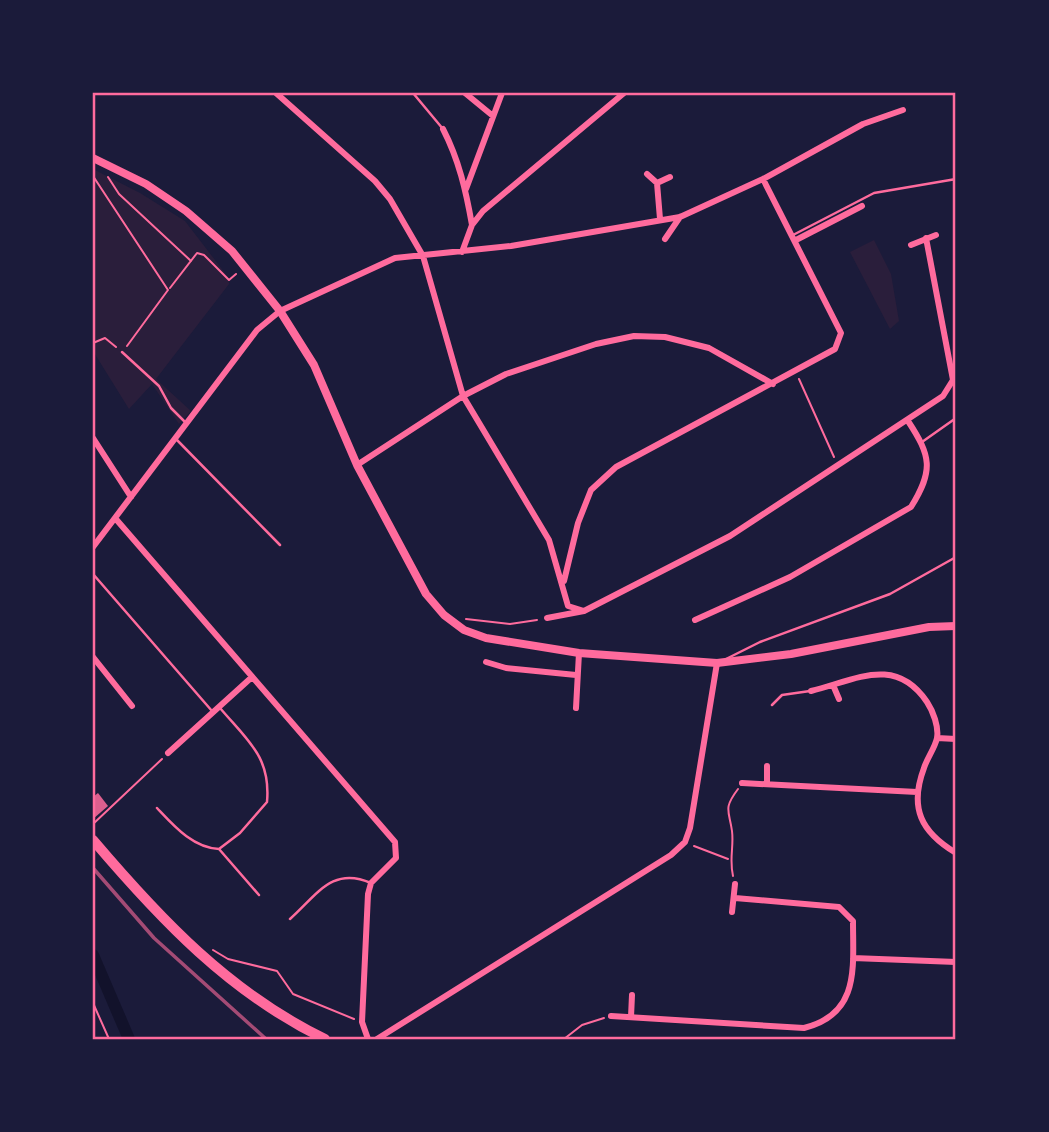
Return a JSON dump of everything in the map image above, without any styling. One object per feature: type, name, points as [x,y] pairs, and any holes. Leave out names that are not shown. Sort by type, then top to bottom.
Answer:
[{"type":"main road","points":[[93,841],[136,891],[199,955],[240,989],[326,1039]]},
{"type":"street","points":[[276,93],[375,181],[390,199],[423,256],[463,397],[549,540],[568,606],[584,611]]},
{"type":"street","points":[[465,93],[493,116]]},
{"type":"street","points":[[466,189],[502,93]]},
{"type":"street","points":[[462,252],[472,225],[483,211],[624,93]]},
{"type":"street","points":[[93,547],[257,330],[280,311],[395,258],[511,246],[680,217],[763,179],[863,124],[903,110]]},
{"type":"street","points":[[443,129],[454,151],[466,189],[472,225]]},
{"type":"street","points":[[93,159],[146,184],[186,211],[232,251],[280,311],[314,365],[357,465],[426,594],[444,615],[464,630],[486,638],[579,653],[717,663],[791,654],[929,627],[956,626]]},
{"type":"street","points":[[646,174],[657,183],[660,219]]},
{"type":"street","points":[[657,183],[670,177]]},
{"type":"street","points":[[563,583],[578,523],[591,491],[616,467],[835,349],[841,333],[763,179]]},
{"type":"street","points":[[794,238],[862,206]]},
{"type":"street","points":[[665,239],[680,217]]},
{"type":"street","points":[[911,245],[936,235]]},
{"type":"street","points":[[547,618],[584,611],[730,536],[839,467],[943,396],[955,380],[926,238]]},
{"type":"street","points":[[357,465],[463,397],[506,374],[596,344],[634,336],[666,337],[709,348],[773,384]]},
{"type":"street","points":[[695,620],[790,577],[911,507],[921,491],[929,465],[922,442],[908,421]]},
{"type":"street","points":[[93,438],[131,497]]},
{"type":"street","points":[[116,518],[395,842],[396,858],[371,883],[362,1022],[368,1039]]},
{"type":"street","points":[[576,708],[579,653]]},
{"type":"street","points":[[93,657],[132,706]]},
{"type":"street","points":[[485,662],[576,675]]},
{"type":"street","points":[[377,1039],[671,855],[685,842],[690,828],[717,663]]},
{"type":"street","points":[[811,691],[874,674],[899,675],[921,693],[933,710],[937,738],[918,792],[919,819],[935,838],[956,853]]},
{"type":"street","points":[[168,753],[251,677]]},
{"type":"street","points":[[833,685],[839,699]]},
{"type":"street","points":[[937,738],[956,739]]},
{"type":"street","points":[[766,782],[767,766]]},
{"type":"street","points":[[742,783],[766,782],[918,792]]},
{"type":"street","points":[[732,912],[735,884]]},
{"type":"street","points":[[611,1016],[804,1027],[822,1023],[836,1013],[849,995],[853,921],[839,907],[735,898]]},
{"type":"street","points":[[853,958],[956,962]]},
{"type":"street","points":[[631,1017],[632,995]]},
{"type":"lane","points":[[413,93],[443,129]]},
{"type":"lane","points":[[794,238],[874,193],[956,179]]},
{"type":"lane","points":[[122,352],[159,386],[171,408],[186,423]]},
{"type":"lane","points":[[922,442],[956,418]]},
{"type":"lane","points":[[176,439],[280,545]]},
{"type":"lane","points":[[717,663],[760,642],[890,594],[956,557]]},
{"type":"lane","points":[[93,574],[212,711]]},
{"type":"lane","points":[[772,705],[782,695],[811,691]]},
{"type":"lane","points":[[157,808],[177,830],[209,849],[219,849],[261,811],[267,802],[268,784],[262,758],[218,705]]},
{"type":"lane","points":[[219,849],[259,895]]},
{"type":"lane","points":[[290,919],[336,878],[350,876],[371,883]]},
{"type":"path","points":[[93,176],[168,290]]},
{"type":"path","points":[[107,176],[119,194],[191,261]]},
{"type":"path","points":[[93,343],[105,338],[122,352],[197,253],[204,255],[229,280],[244,266]]},
{"type":"path","points":[[796,371],[839,467]]},
{"type":"path","points":[[444,615],[510,624],[547,618]]},
{"type":"path","points":[[93,824],[168,753]]},
{"type":"path","points":[[735,884],[729,859],[732,831],[726,816],[729,800],[742,783]]},
{"type":"path","points":[[685,842],[729,859]]},
{"type":"path","points":[[210,948],[228,959],[278,971],[293,994],[362,1022]]},
{"type":"path","points":[[93,1003],[109,1039]]},
{"type":"path","points":[[564,1039],[582,1025],[611,1016]]},
{"type":"shaded area","points":[[93,169],[140,193],[185,221],[228,277],[229,284],[156,379],[191,411],[179,424],[152,384],[129,409],[93,351]]},
{"type":"shaded area","points":[[874,240],[891,274],[899,321],[890,329],[850,252]]},
{"type":"building","points":[[98,793],[108,806],[93,819],[93,797]]},
{"type":"waterway","points":[[93,955],[129,1039]]},
{"type":"railway","points":[[93,868],[154,938],[266,1039]]}]
